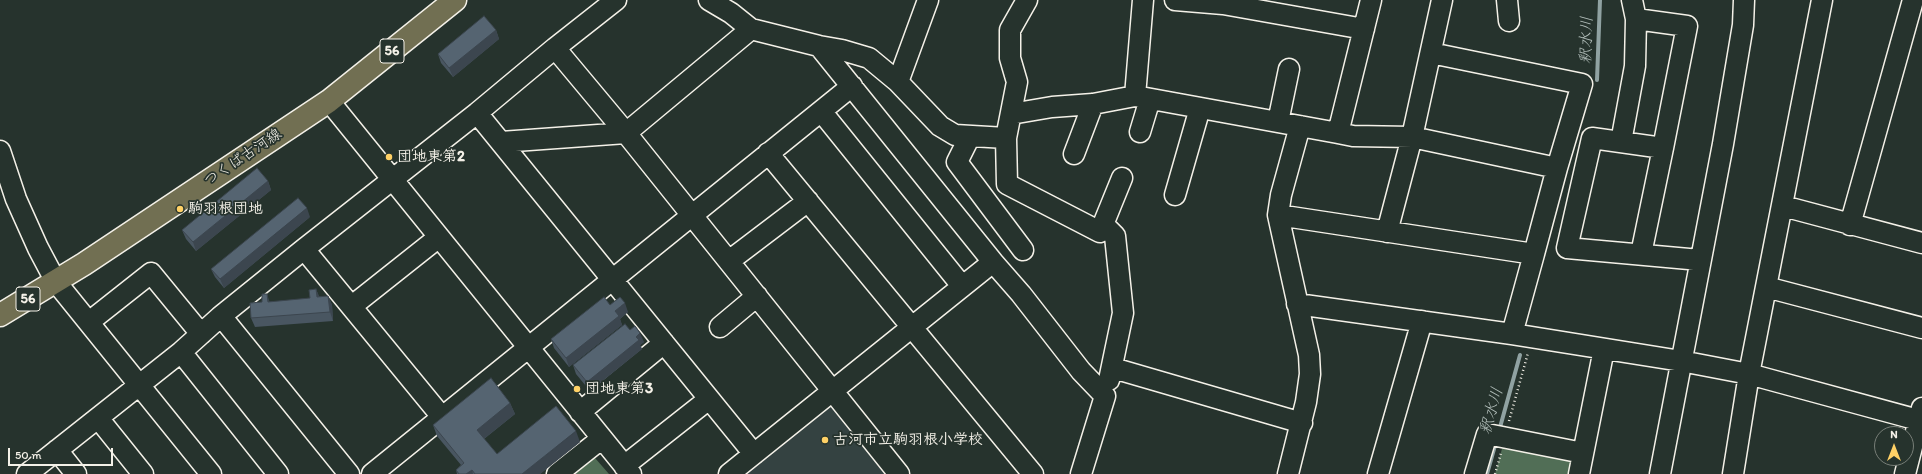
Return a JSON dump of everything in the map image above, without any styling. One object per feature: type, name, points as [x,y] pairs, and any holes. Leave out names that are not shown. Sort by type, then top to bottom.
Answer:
[{"type":"main road","name":"つくば古河線","points":[[0,315],[56,282],[329,101],[455,0]]},
{"type":"street","points":[[27,474],[181,352],[222,316],[304,249],[477,113],[555,48],[616,0]]},
{"type":"street","points":[[709,0],[731,13],[751,29],[819,46],[842,50],[869,58],[898,82],[940,126],[955,135],[1006,138]]},
{"type":"street","points":[[898,82],[928,0]]},
{"type":"street","points":[[1027,0],[1010,30],[1010,58],[1017,82],[1006,138],[1007,184],[1100,232],[1122,178]]},
{"type":"street","points":[[1140,132],[1142,97],[1143,0]]},
{"type":"street","points":[[1175,0],[1223,4],[1364,29]]},
{"type":"street","points":[[1338,134],[1371,0]]},
{"type":"street","points":[[1387,232],[1412,138],[1432,53],[1442,0]]},
{"type":"street","points":[[1507,0],[1508,21]]},
{"type":"street","points":[[1621,142],[1635,66],[1636,19],[1632,0]]},
{"type":"street","points":[[1660,474],[1723,144],[1743,25],[1744,0]]},
{"type":"street","points":[[1733,474],[1749,374],[1822,0]]},
{"type":"street","points":[[1850,225],[1912,0]]},
{"type":"street","points":[[1636,19],[1687,26],[1641,254]]},
{"type":"street","points":[[501,142],[626,133],[751,29]]},
{"type":"street","points":[[819,46],[993,262],[1021,294],[1081,371],[1104,396]]},
{"type":"street","points":[[555,48],[626,133],[899,474]]},
{"type":"street","points":[[1432,53],[1582,84],[1557,168],[1512,334]]},
{"type":"street","points":[[1278,122],[1289,69]]},
{"type":"street","points":[[374,473],[852,86]]},
{"type":"street","points":[[1011,114],[1052,107],[1093,104],[1142,97],[1338,134],[1412,138],[1557,168]]},
{"type":"street","points":[[329,101],[627,470],[709,399]]},
{"type":"street","points":[[1074,154],[1093,104]]},
{"type":"street","points":[[1175,195],[1200,108]]},
{"type":"street","points":[[821,111],[962,286]]},
{"type":"street","points":[[477,113],[754,454]]},
{"type":"street","points":[[1288,474],[1302,423],[1310,368],[1309,355],[1278,215],[1281,195],[1300,126]]},
{"type":"street","points":[[970,136],[957,162],[1023,250]]},
{"type":"street","points":[[1663,148],[1592,138],[1567,248],[1700,260]]},
{"type":"street","points":[[0,151],[16,199],[38,248],[56,282],[210,474]]},
{"type":"street","points":[[768,153],[1033,474]]},
{"type":"street","points":[[729,261],[808,201]]},
{"type":"street","points":[[1783,206],[1922,243]]},
{"type":"street","points":[[1278,215],[1534,254]]},
{"type":"street","points":[[1081,474],[1113,368],[1123,313],[1115,236],[1103,224]]},
{"type":"street","points":[[352,306],[439,237]]},
{"type":"street","points":[[304,249],[442,417]]},
{"type":"street","points":[[729,474],[993,262]]},
{"type":"street","points":[[88,322],[151,273],[201,334]]},
{"type":"street","points":[[1766,288],[1922,328]]},
{"type":"street","points":[[720,327],[757,296]]},
{"type":"street","points":[[1297,304],[1512,334],[1681,361],[1749,374],[1921,416],[1905,474]]},
{"type":"street","points":[[222,316],[349,474]]},
{"type":"street","points":[[1378,474],[1422,321]]},
{"type":"street","points":[[580,412],[664,343]]},
{"type":"street","points":[[1578,474],[1604,349]]},
{"type":"street","points":[[181,352],[278,474]]},
{"type":"street","points":[[1113,368],[1302,423]]},
{"type":"street","points":[[98,418],[143,474]]},
{"type":"street","points":[[1475,474],[1487,434],[1583,453]]},
{"type":"street","points":[[557,474],[601,439]]},
{"type":"street","points":[[57,450],[76,474]]},
{"type":"path","points":[[1495,474],[1528,350]]},
{"type":"shaded area","name":"古河市立駒羽根小学校","points":[[830,406],[835,406],[890,474],[744,474]]},
{"type":"green space","points":[[1505,438],[1582,457],[1578,474],[1495,474]]},
{"type":"green space","points":[[595,458],[609,474],[575,474]]},
{"type":"building","points":[[484,16],[496,30],[449,68],[438,54]]},
{"type":"building","points":[[257,168],[268,181],[193,242],[182,230]]},
{"type":"building","points":[[298,198],[307,208],[220,279],[211,269]]},
{"type":"building","points":[[316,289],[317,297],[328,296],[330,312],[251,318],[250,303],[262,302],[262,294],[267,294],[268,302],[310,298],[309,290]]},
{"type":"building","points":[[604,297],[610,305],[620,297],[625,303],[615,311],[619,316],[566,358],[551,339]]},
{"type":"building","points":[[625,324],[630,330],[635,326],[640,333],[636,337],[639,340],[587,382],[573,365]]},
{"type":"building","points":[[491,378],[510,403],[477,430],[497,454],[556,406],[576,431],[522,474],[475,474],[472,470],[466,474],[459,474],[456,470],[464,463],[433,425]]},
{"type":"waterway","name":"釈水川","points":[[1597,80],[1600,0]]},
{"type":"waterway","name":"釈水川","points":[[1499,431],[1520,355]]},
{"type":"waterway","name":"釈水川","points":[[1487,474],[1496,442]]},
{"type":"place","name":"団地東第2","points":[[389,157]]},
{"type":"place","name":"駒羽根団地","points":[[180,209]]},
{"type":"place","name":"団地東第3","points":[[577,389]]},
{"type":"place","name":"古河市立駒羽根小学校","points":[[825,440]]}]
